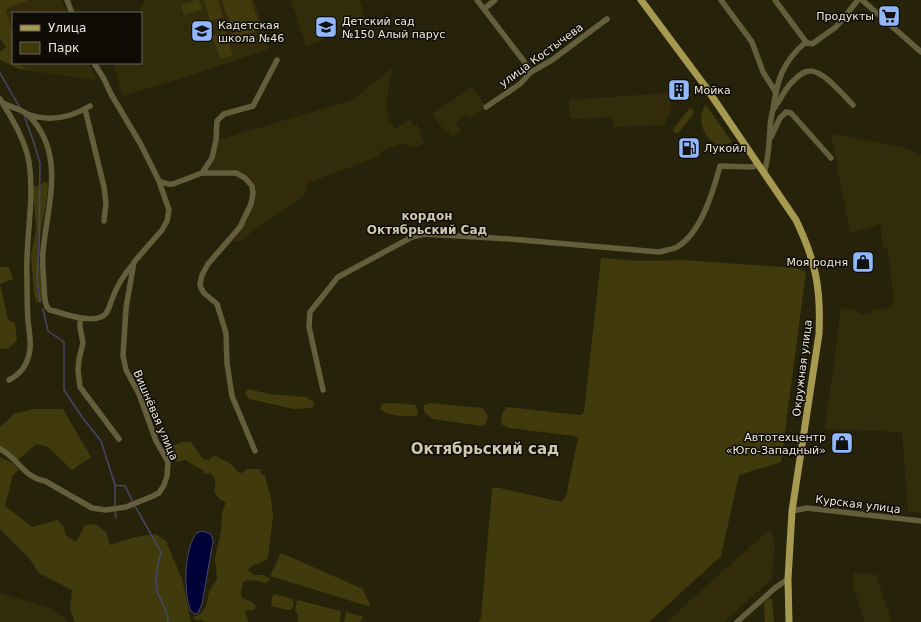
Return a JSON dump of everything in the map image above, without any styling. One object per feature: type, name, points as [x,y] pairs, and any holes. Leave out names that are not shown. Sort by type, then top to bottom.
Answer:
[{"type":"main road","name":"Окружная улица","points":[[641,0],[704,86],[796,220],[808,244],[815,267],[819,296],[819,334],[792,511],[788,579],[789,622]]},
{"type":"street","points":[[67,0],[72,12]]},
{"type":"street","points":[[477,0],[531,72]]},
{"type":"street","points":[[484,9],[495,0]]},
{"type":"street","points":[[721,0],[752,42],[763,72],[775,91]]},
{"type":"street","points":[[775,0],[809,44],[814,44],[836,28],[858,0]]},
{"type":"street","points":[[862,0],[921,52]]},
{"type":"street","name":"улица Костычева","points":[[486,106],[520,84],[531,72],[552,60],[607,19]]},
{"type":"street","points":[[764,173],[768,160],[770,127],[775,91],[782,71],[793,54],[806,42]]},
{"type":"street","points":[[202,173],[212,158],[216,140],[217,121],[224,114],[253,106],[277,60]]},
{"type":"street","points":[[27,114],[45,137],[51,163],[51,191],[42,253],[47,307],[50,310],[80,318],[96,319],[103,317],[107,312],[119,283],[134,262],[162,230],[167,221],[169,210],[159,181],[140,143],[95,64]]},
{"type":"street","points":[[772,110],[791,83],[804,72],[809,71],[814,71],[824,76],[853,105]]},
{"type":"street","points":[[1,101],[27,114],[44,119],[59,118],[87,107],[104,187],[106,203],[104,221]]},
{"type":"street","points":[[1,101],[23,142],[29,162],[30,206],[26,258],[30,347],[27,361],[23,369],[17,376],[9,380]]},
{"type":"street","points":[[770,140],[780,118],[786,112],[791,112],[831,158]]},
{"type":"street","points":[[323,390],[309,327],[310,312],[338,278],[412,237],[424,234],[510,239],[659,252],[676,247],[692,234],[704,212],[720,166],[758,166]]},
{"type":"street","points":[[159,181],[173,184],[202,173],[236,173],[245,178],[252,186],[253,192],[251,204],[240,228],[208,264],[202,275],[200,284],[201,288],[217,304],[226,333],[227,363],[232,396],[255,451]]},
{"type":"street","name":"Вишнёвая улица","points":[[0,449],[5,452],[23,471],[39,480],[45,481],[92,508],[106,510],[126,507],[159,493],[167,476],[168,462],[156,441],[139,394],[126,370],[123,356],[126,308],[134,262]]},
{"type":"street","points":[[80,318],[83,343],[78,371],[80,387],[119,439]]},
{"type":"street","name":"Курская улица","points":[[792,511],[807,508],[921,521]]},
{"type":"street","points":[[738,622],[742,620],[774,588],[788,579]]},
{"type":"shaded area","points":[[30,0],[62,0],[67,12],[12,12],[12,31],[6,12],[9,7]]},
{"type":"shaded area","name":"Кадетская школа №46","points":[[145,0],[254,0],[269,49],[189,76],[122,96],[113,64],[142,64],[142,12],[139,12]]},
{"type":"shaded area","name":"Детский сад №150 Алый парус","points":[[291,0],[360,0],[366,21],[306,47]]},
{"type":"shaded area","points":[[22,64],[89,64],[97,80],[24,70]]},
{"type":"shaded area","points":[[392,67],[386,104],[389,120],[396,129],[409,119],[414,126],[417,124],[424,144],[410,148],[404,143],[379,152],[380,156],[308,183],[305,194],[241,241],[232,241],[242,228],[255,193],[236,171],[206,170],[218,140],[353,100]]},
{"type":"shaded area","points":[[472,87],[484,104],[482,106],[483,109],[470,119],[467,115],[456,123],[461,131],[452,136],[449,131],[446,133],[432,114]]},
{"type":"shaded area","points":[[668,93],[672,109],[664,125],[613,127],[612,117],[570,119],[569,100]]},
{"type":"shaded area","points":[[831,134],[903,147],[921,155],[921,513],[908,512],[902,432],[825,429],[841,308],[859,311],[859,314],[871,313],[871,310],[889,308],[894,301],[887,247],[883,248],[880,224],[850,233]]},
{"type":"shaded area","points":[[769,530],[775,541],[772,579],[724,622],[666,622]]},
{"type":"shaded area","points":[[202,531],[211,534],[213,541],[202,604],[198,613],[195,614],[191,611],[188,603],[186,583],[187,559],[193,540],[197,533]]},
{"type":"shaded area","points":[[854,572],[876,575],[892,622],[865,622],[852,583]]},
{"type":"shaded area","points":[[0,593],[50,608],[69,622],[0,622]]},
{"type":"green space","points":[[0,0],[30,0],[9,7],[6,12],[12,31],[12,64],[22,64],[24,70],[0,60],[0,51],[6,47],[0,38]]},
{"type":"green space","points":[[199,0],[202,9],[184,15],[181,5]]},
{"type":"green space","points":[[204,0],[218,0],[223,17],[210,21]]},
{"type":"green space","points":[[222,0],[251,0],[261,30],[235,38]]},
{"type":"green space","points":[[225,31],[233,56],[220,59],[212,35]]},
{"type":"green space","points":[[706,105],[732,142],[724,145],[717,144],[706,134],[701,119],[702,112]]},
{"type":"green space","points":[[691,108],[694,111],[692,116],[678,133],[674,133],[673,129]]},
{"type":"green space","points":[[43,182],[48,183],[47,199],[39,248],[43,301],[37,303],[34,295],[31,255],[36,229],[33,190],[34,186],[40,186]]},
{"type":"green space","points":[[601,258],[637,261],[682,260],[796,268],[806,272],[781,462],[739,475],[721,556],[649,622],[479,622],[481,617],[492,489],[495,487],[562,502],[566,496],[578,438],[575,436],[509,428],[501,424],[502,413],[507,407],[577,415],[581,415],[584,412]]},
{"type":"green space","points":[[0,267],[9,267],[13,279],[0,284]]},
{"type":"green space","points":[[0,284],[8,320],[15,323],[17,340],[9,348],[0,349]]},
{"type":"green space","points":[[248,389],[269,394],[306,397],[314,402],[313,408],[294,409],[249,399],[245,393]]},
{"type":"green space","points":[[392,403],[415,405],[418,412],[417,416],[398,416],[388,414],[380,410],[382,404]]},
{"type":"green space","points":[[430,403],[483,408],[488,416],[485,425],[482,426],[433,419],[425,413],[423,406]]},
{"type":"green space","points":[[33,409],[63,409],[91,457],[72,470],[48,447],[36,444],[17,461],[0,448],[0,427],[14,414]]},
{"type":"green space","points":[[183,442],[191,442],[203,459],[209,460],[214,455],[231,464],[238,472],[242,473],[247,469],[260,469],[261,474],[265,476],[271,499],[273,516],[268,557],[266,560],[250,567],[248,570],[254,575],[263,575],[270,579],[266,583],[251,580],[243,582],[241,589],[242,597],[256,606],[254,610],[245,611],[248,622],[204,622],[202,620],[198,621],[194,619],[194,617],[200,614],[206,607],[209,592],[217,579],[215,558],[221,531],[222,513],[226,502],[219,499],[214,491],[215,481],[214,477],[210,473],[204,474],[204,471],[185,460],[177,462],[163,449]]},
{"type":"green space","points":[[0,457],[12,463],[19,470],[13,475],[5,506],[32,527],[57,520],[63,526],[66,536],[76,542],[85,525],[95,524],[106,532],[110,545],[135,537],[156,534],[166,541],[182,579],[191,622],[75,622],[70,609],[72,590],[39,573],[29,558],[0,529]]},
{"type":"green space","points":[[281,553],[363,589],[371,607],[270,576]]},
{"type":"green space","points":[[275,594],[292,599],[294,603],[292,609],[287,610],[271,606],[272,597]]},
{"type":"green space","points":[[769,598],[772,600],[774,622],[765,622],[764,602]]},
{"type":"green space","points":[[297,600],[341,611],[340,622],[298,622],[298,615],[295,610]]},
{"type":"green space","points":[[346,612],[364,617],[359,622],[344,622]]},
{"type":"waterway","points":[[0,73],[20,108]]},
{"type":"waterway","points":[[24,115],[40,163],[39,250],[37,278],[40,302]]},
{"type":"waterway","points":[[43,309],[48,331],[64,342],[64,390],[82,417],[101,441],[115,485],[125,486],[133,502]]},
{"type":"waterway","points":[[115,485],[116,518]]},
{"type":"waterway","points":[[135,506],[161,552],[156,586],[158,594],[167,612],[168,622]]},
{"type":"place","name":"Продукты","points":[[889,16]]},
{"type":"place","name":"Детский сад №150 Алый парус","points":[[326,27]]},
{"type":"place","name":"Кадетская школа №46","points":[[202,31]]},
{"type":"place","name":"Мойка","points":[[679,90]]},
{"type":"place","name":"Лукойл","points":[[689,148]]},
{"type":"place","name":"Моя родня","points":[[863,262]]},
{"type":"place","name":"Автотехцентр «Юго-Западный»","points":[[842,443]]},
{"type":"district","name":"кордон Октябрьский Сад","points":[[427,223]]},
{"type":"district","name":"Октябрьский сад","points":[[485,449]]}]
